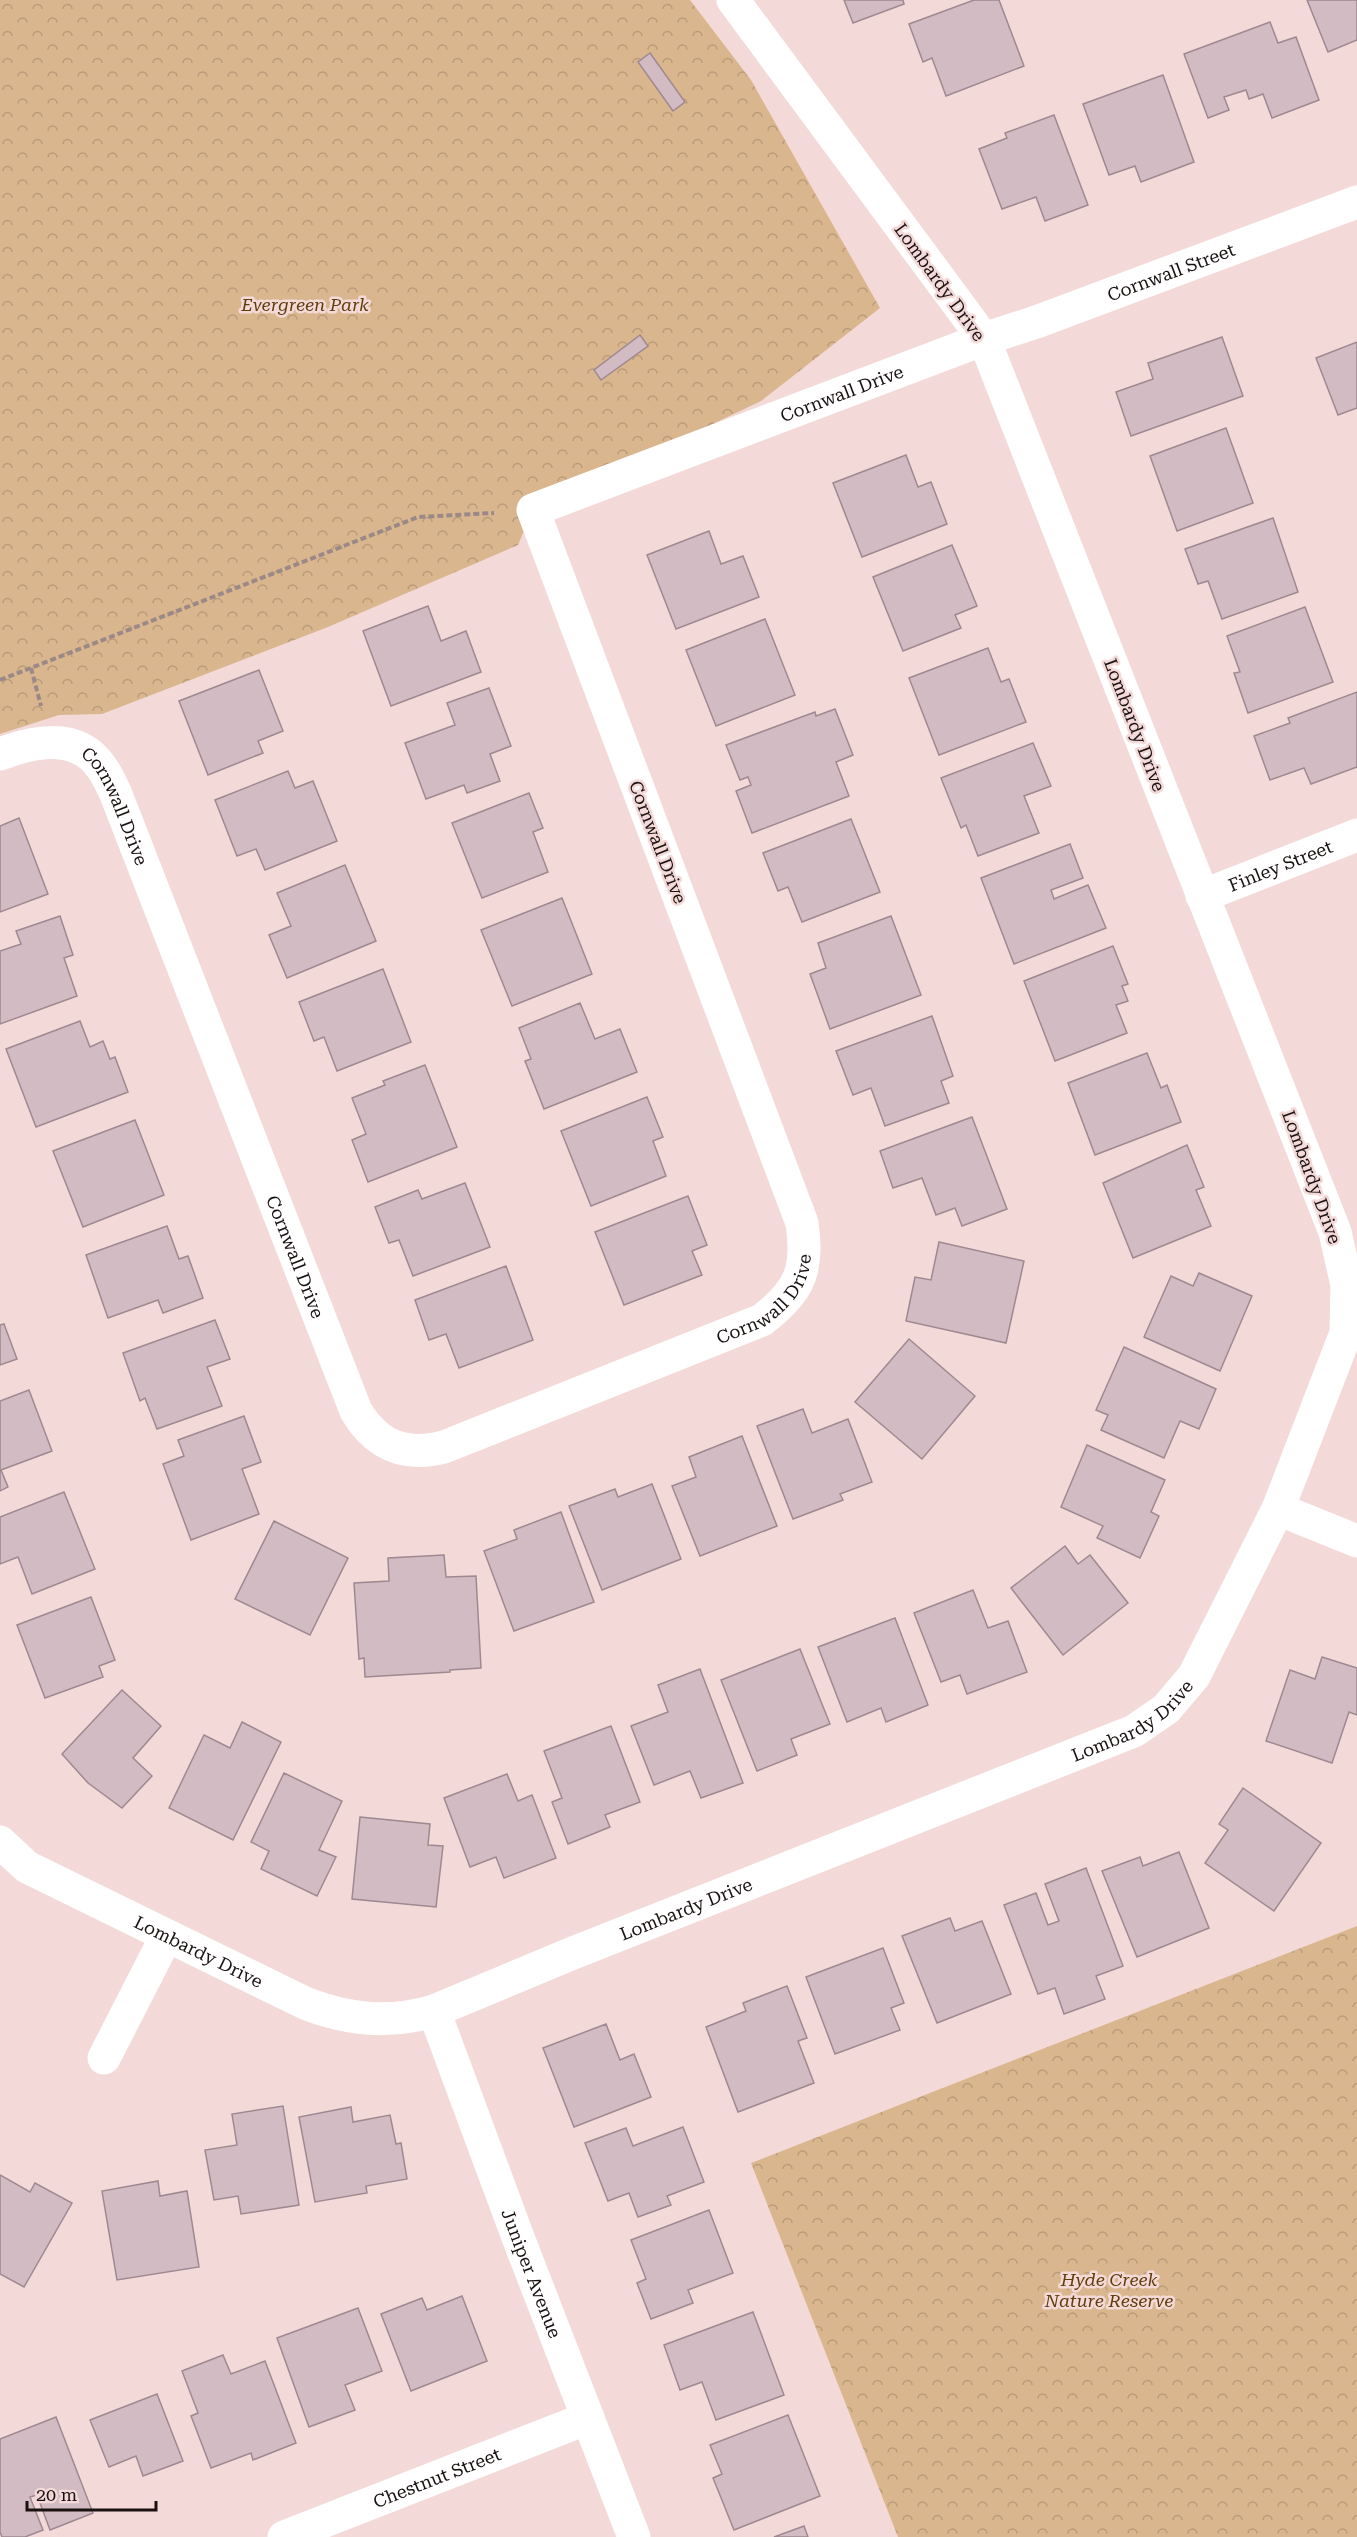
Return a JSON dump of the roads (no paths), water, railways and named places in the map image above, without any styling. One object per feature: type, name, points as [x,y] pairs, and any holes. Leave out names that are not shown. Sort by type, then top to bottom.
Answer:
[{"type":"street","name":"Lombardy Drive","points":[[0,1842],[27,1867],[307,2004],[336,2014],[381,2020],[412,2017],[434,2011],[573,1953],[1134,1731],[1166,1709],[1194,1676],[1278,1509],[1346,1333],[1347,1285],[1335,1232],[984,339],[733,0]]},
{"type":"street","name":"Cornwall Street","points":[[984,339],[1039,321],[1357,202]]},
{"type":"street","name":"Cornwall Drive","points":[[0,754],[27,744],[51,741],[72,745],[88,754],[102,766],[115,792],[357,1411],[366,1428],[379,1438],[394,1447],[410,1450],[428,1451],[444,1447],[762,1320],[786,1300],[805,1264],[802,1223],[533,510],[984,339]]},
{"type":"street","name":"Finley Street","points":[[1202,896],[1357,835]]},
{"type":"street","points":[[1278,1509],[1357,1541]]},
{"type":"street","points":[[104,2058],[166,1937]]},
{"type":"street","name":"Juniper Avenue","points":[[434,2011],[634,2537]]},
{"type":"street","name":"Chestnut Street","points":[[284,2537],[588,2418]]},
{"type":"park label","name":"Evergreen Park","points":[[305,304]]},
{"type":"park label","name":"Hyde Creek Nature Reserve","points":[[1109,2289]]}]
